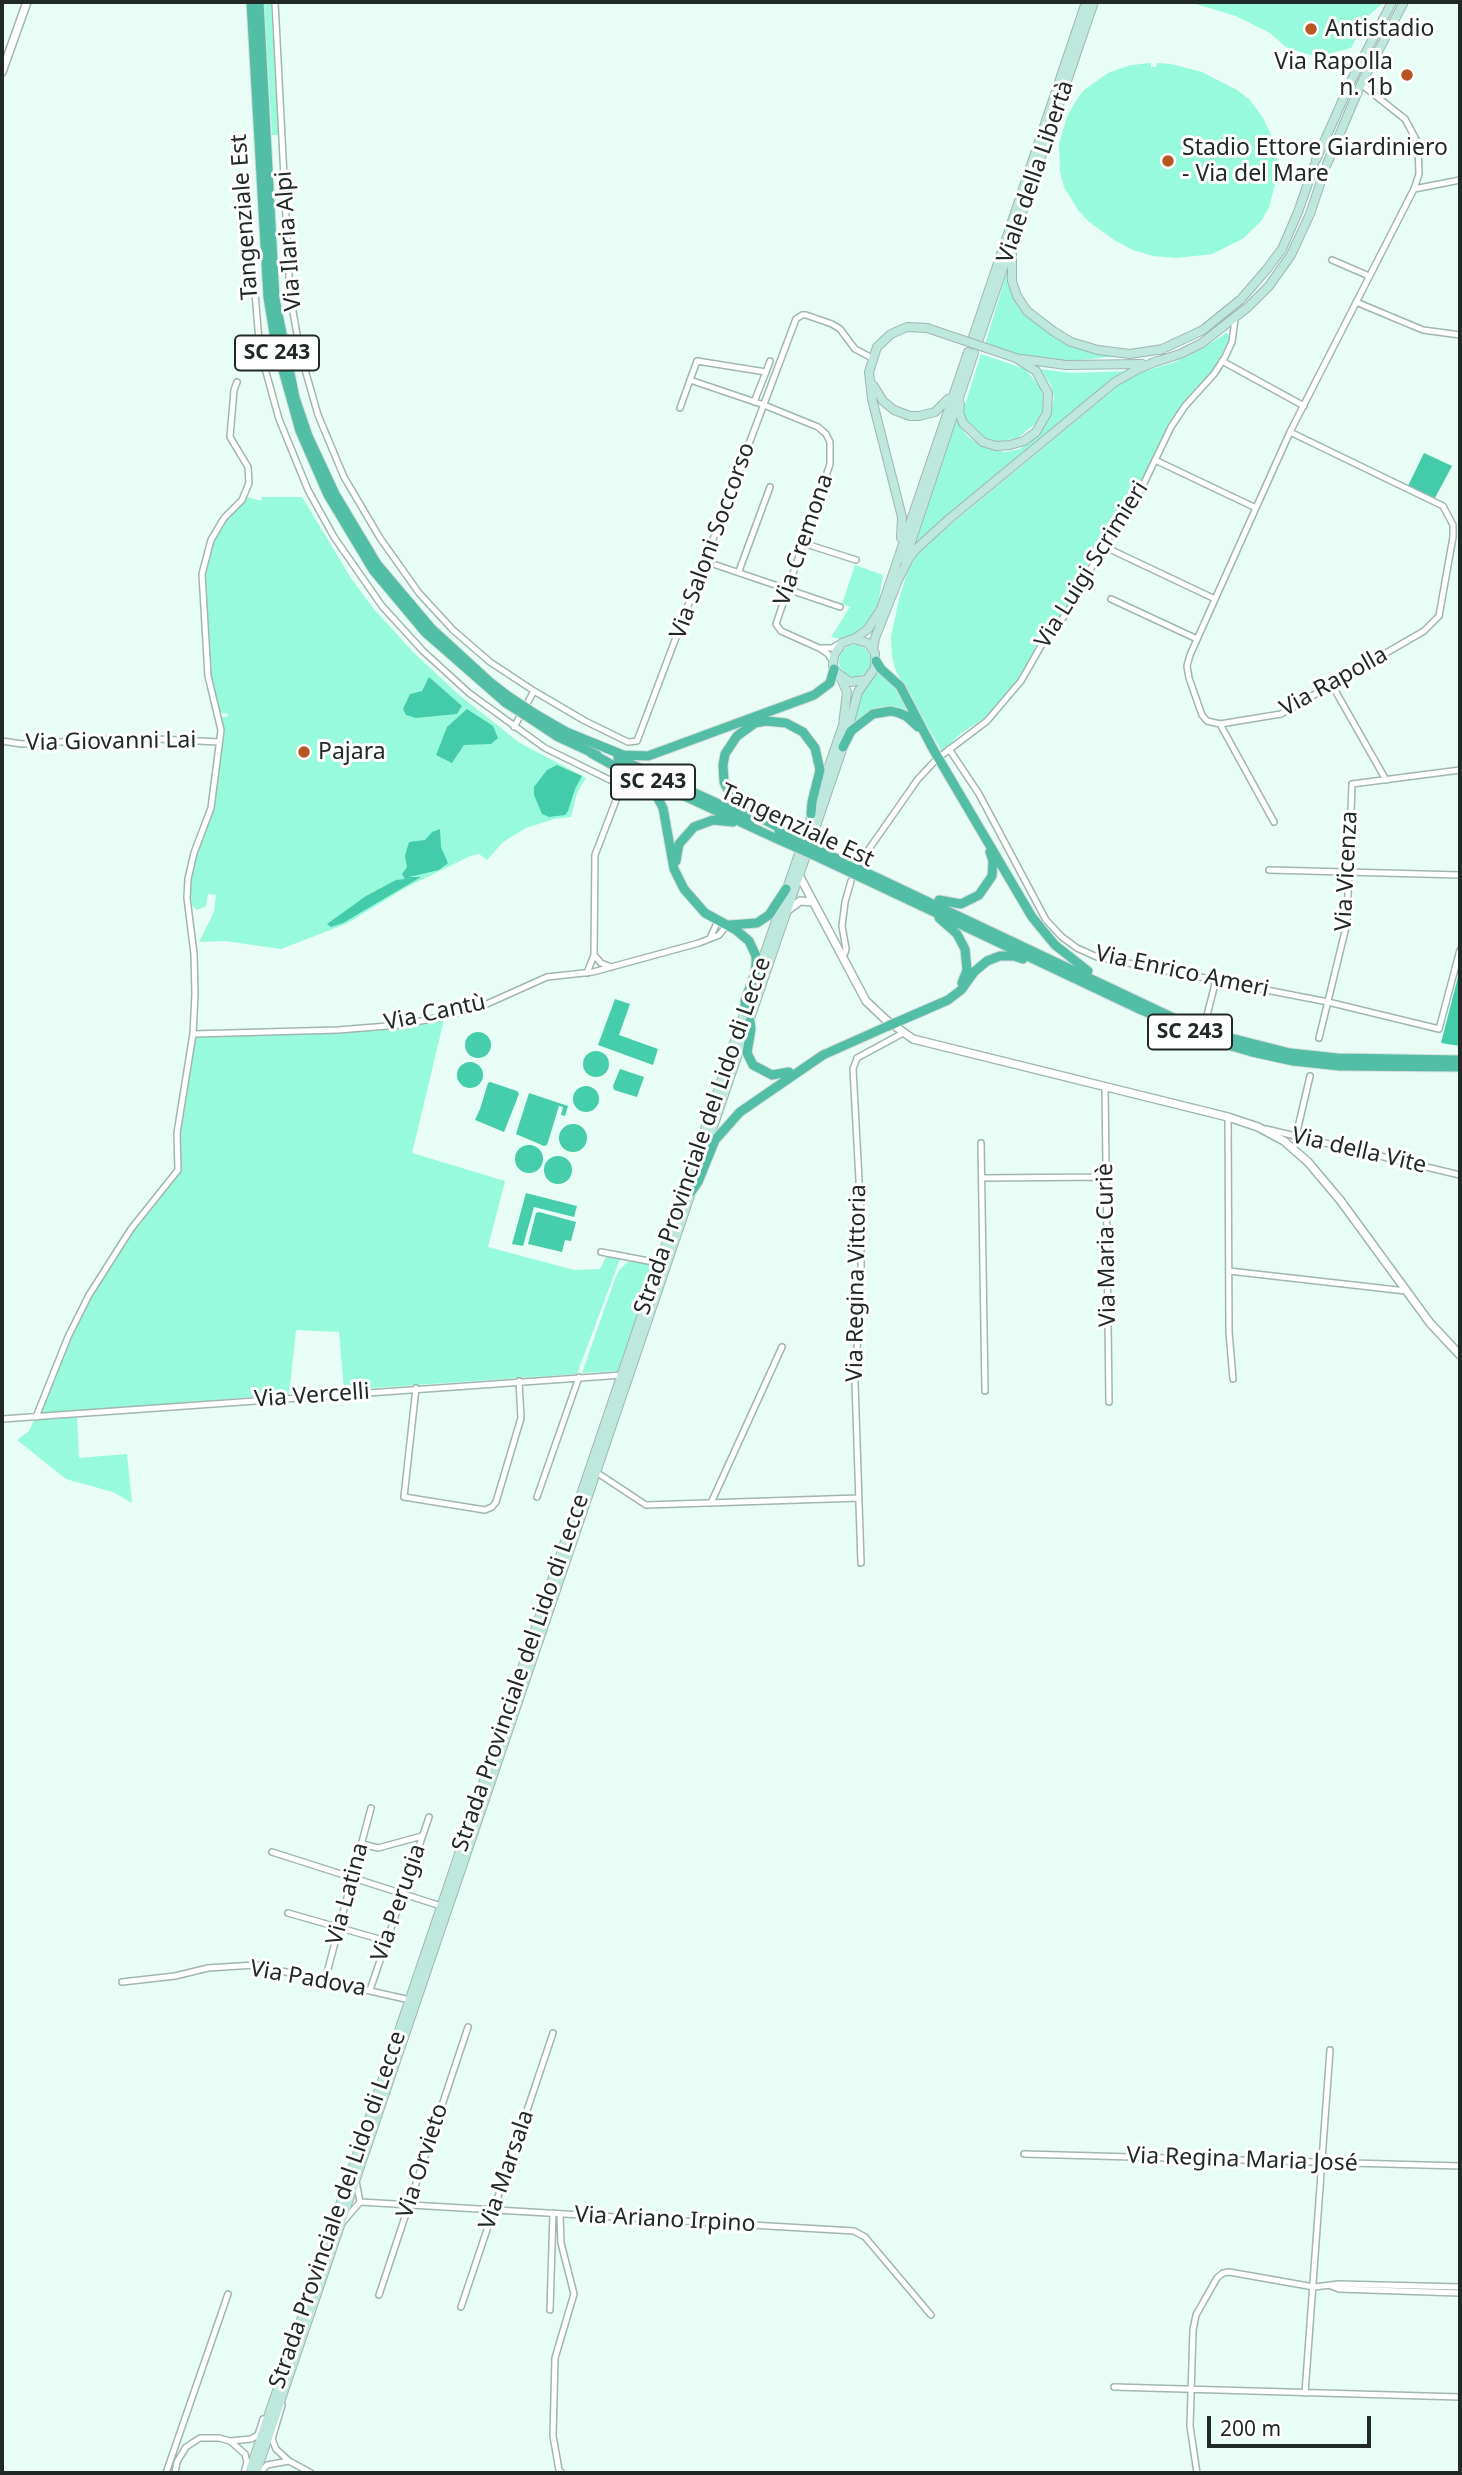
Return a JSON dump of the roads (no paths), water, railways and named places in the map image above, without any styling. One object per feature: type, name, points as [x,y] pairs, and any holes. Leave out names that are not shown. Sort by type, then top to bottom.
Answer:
[{"type":"highway","name":"Tangenziale Est","points":[[251,2],[268,297],[275,345],[300,431],[328,495],[373,570],[425,632],[558,737],[777,834]]},
{"type":"highway","name":"Tangenziale Est","points":[[259,2],[275,299],[295,398],[335,494],[377,564],[431,628],[507,699]]},
{"type":"highway","points":[[876,661],[900,687],[982,834],[1043,932],[1073,962],[1125,994]]},
{"type":"highway","points":[[565,731],[623,755],[648,756],[814,695],[828,686],[835,669]]},
{"type":"highway","points":[[843,747],[851,731],[865,718],[891,711],[912,721],[933,749]]},
{"type":"highway","name":"Tangenziale Est","points":[[536,718],[777,834]]},
{"type":"highway","points":[[811,814],[820,770],[815,748],[803,732],[786,723],[766,720],[755,723],[737,736],[725,754],[723,765],[724,782],[733,799],[777,834],[812,851]]},
{"type":"highway","points":[[591,753],[653,791],[663,808],[674,869],[680,883],[697,905],[750,941],[756,956],[755,973],[745,1001],[751,1029],[747,1053],[753,1065],[765,1073],[779,1076],[804,1067]]},
{"type":"highway","points":[[680,883],[676,862],[679,844],[686,834],[702,823],[713,820],[728,821],[777,834],[812,851]]},
{"type":"highway","points":[[897,889],[916,890],[948,903],[961,904],[973,900],[985,890],[993,870],[992,855],[982,834]]},
{"type":"highway","name":"Tangenziale Est","points":[[812,851],[1178,1020],[1215,1034],[1290,1053],[1363,1060],[1460,1060]]},
{"type":"highway","points":[[723,923],[757,923],[769,915],[786,889]]},
{"type":"highway","name":"Tangenziale Est","points":[[897,889],[1178,1027],[1252,1052],[1340,1066],[1460,1067]]},
{"type":"highway","points":[[897,889],[909,903],[946,922],[962,941],[967,957],[967,970],[954,995]]},
{"type":"highway","points":[[691,1192],[698,1182],[711,1147],[729,1122],[804,1067],[842,1044],[941,1005],[981,966],[1000,956],[1014,956],[1054,973],[1064,973]]},
{"type":"main road","name":"Viale della Libertà","points":[[1086,2],[975,341],[1094,2]]},
{"type":"main road","points":[[1092,364],[1116,362],[1185,340],[1219,319],[1267,269],[1282,248],[1352,79],[1392,2]]},
{"type":"main road","points":[[899,578],[909,558],[949,519],[1115,382],[1138,369],[1190,349],[1214,335],[1249,306],[1279,273],[1310,214],[1326,167],[1361,84],[1404,2]]},
{"type":"main road","points":[[1352,79],[1361,84]]},
{"type":"main road","points":[[1315,163],[1322,159],[1326,167]]},
{"type":"main road","points":[[1014,235],[1011,268],[1013,287],[1023,306],[1038,321],[1071,342],[1098,351],[1130,354],[1163,349]]},
{"type":"main road","points":[[1241,299],[1241,307],[1249,306]]},
{"type":"main road","points":[[886,594],[901,537],[902,517],[872,399],[869,372],[872,358],[883,340],[898,329],[928,328],[1016,358],[1044,363],[1133,366],[1157,361]]},
{"type":"main road","points":[[1185,340],[1190,349]]},
{"type":"main road","points":[[971,353],[960,417],[976,437],[996,446],[1024,441],[1036,432],[1047,413],[1048,393],[1042,379],[1037,372],[1016,358]]},
{"type":"main road","points":[[869,372],[875,390],[888,406],[902,414],[928,415],[945,404],[971,353]]},
{"type":"main road","points":[[796,874],[843,747],[858,692],[873,673],[876,661],[873,649],[875,638],[899,578],[971,353]]},
{"type":"main road","points":[[796,874],[811,814],[845,714],[847,692],[835,669],[835,651],[842,643],[865,632],[873,623],[886,594],[971,353]]},
{"type":"main road","points":[[853,639],[864,641],[873,649]]},
{"type":"main road","points":[[835,669],[850,682],[866,680]]},
{"type":"main road","name":"Strada Provinciale del Lido di Lecce","points":[[246,2473],[417,1991],[596,1472],[691,1192],[786,889],[796,874]]},
{"type":"main road","name":"Strada Provinciale del Lido di Lecce","points":[[417,1991],[441,1906],[659,1264],[747,1016],[788,910],[796,874]]},
{"type":"main road","name":"Strada Provinciale del Lido di Lecce","points":[[258,2473],[356,2181],[410,2006]]},
{"type":"street","points":[[2,72],[27,2]]},
{"type":"street","name":"Via Ilaria Alpi","points":[[275,2],[290,294],[300,352],[318,415],[344,477],[380,538],[419,593],[453,629],[490,662],[534,691]]},
{"type":"street","points":[[1274,822],[1220,724],[1207,721],[1202,715],[1187,666],[1290,432],[1414,190],[1419,174],[1418,143],[1405,119],[1361,84]]},
{"type":"street","points":[[1414,190],[1460,180]]},
{"type":"street","points":[[1332,260],[1369,275]]},
{"type":"street","points":[[256,293],[259,341],[279,419],[308,490],[334,537],[382,606],[422,651],[469,693],[545,748],[612,781],[618,787],[618,796],[595,855],[594,956],[587,973]]},
{"type":"street","points":[[1356,302],[1423,330],[1460,335]]},
{"type":"street","name":"Via Saloni Soccorso","points":[[534,691],[628,743],[640,738],[796,319],[802,315],[837,327],[849,344],[872,358]]},
{"type":"street","name":"Via Luigi Scrimieri","points":[[942,755],[993,716],[1021,681],[1041,646],[1069,610],[1103,546],[1134,504],[1171,427],[1185,405],[1214,374],[1222,361],[1232,342],[1235,319]]},
{"type":"street","points":[[680,408],[697,361],[766,372]]},
{"type":"street","points":[[754,402],[770,361]]},
{"type":"street","points":[[1222,361],[1304,406]]},
{"type":"street","name":"Via Cremona","points":[[690,380],[764,405],[818,427],[826,433],[830,442],[830,464],[776,624],[778,628],[828,654],[835,669]]},
{"type":"street","points":[[36,1417],[68,1337],[89,1295],[131,1229],[178,1170],[177,1133],[193,1034],[194,954],[188,917],[188,879],[194,853],[211,808],[219,742],[219,718],[208,676],[202,574],[211,540],[224,518],[242,500],[249,484],[248,467],[230,437],[237,382]]},
{"type":"street","name":"Via Rapolla","points":[[1220,724],[1281,714],[1434,623],[1443,602],[1454,537],[1453,525],[1443,506],[1290,432]]},
{"type":"street","points":[[1155,460],[1256,508]]},
{"type":"street","points":[[739,571],[770,487]]},
{"type":"street","points":[[803,543],[856,560]]},
{"type":"street","points":[[1103,546],[1215,599]]},
{"type":"street","points":[[716,565],[788,587],[840,607]]},
{"type":"street","points":[[1111,599],[1197,639]]},
{"type":"street","points":[[819,648],[832,648],[842,643]]},
{"type":"street","points":[[1332,685],[1386,780],[1460,770]]},
{"type":"street","points":[[514,727],[534,691]]},
{"type":"street","name":"Via Giovanni Lai","points":[[2,741],[22,744],[136,738],[219,742]]},
{"type":"street","name":"Via Enrico Ameri","points":[[949,749],[979,794],[1046,920],[1077,948],[1097,957],[1328,1002],[1439,1029],[1460,950]]},
{"type":"street","points":[[862,859],[918,779],[934,761]]},
{"type":"street","name":"Via Vicenza","points":[[1319,1038],[1347,923],[1352,784],[1386,780]]},
{"type":"street","points":[[1269,870],[1460,875]]},
{"type":"street","points":[[796,874],[866,1001],[903,1033],[922,1043],[1228,1117],[1258,1127],[1284,1141],[1308,1162],[1340,1200],[1430,1323],[1460,1355]]},
{"type":"street","points":[[842,955],[846,948],[842,926],[851,881]]},
{"type":"street","points":[[788,910],[800,901],[813,902]]},
{"type":"street","points":[[710,938],[723,923]]},
{"type":"street","name":"Via Cantù","points":[[193,1034],[400,1025],[480,1007],[554,975],[587,973],[710,938],[719,935],[723,923]]},
{"type":"street","points":[[594,956],[611,967]]},
{"type":"street","points":[[1206,1019],[1216,980]]},
{"type":"street","name":"Via Regina Vittoria","points":[[861,1563],[855,1383],[861,1280],[861,1217],[853,1069],[857,1058],[903,1033]]},
{"type":"street","points":[[1296,1136],[1310,1076]]},
{"type":"street","name":"Via Maria Curiè","points":[[1105,1087],[1109,1402]]},
{"type":"street","points":[[1228,1117],[1233,1379]]},
{"type":"street","name":"Via della Vite","points":[[1258,1127],[1460,1175]]},
{"type":"street","points":[[981,1143],[985,1391]]},
{"type":"street","points":[[982,1178],[1107,1177]]},
{"type":"street","points":[[601,1252],[659,1264]]},
{"type":"street","points":[[1229,1271],[1406,1291]]},
{"type":"street","points":[[711,1503],[782,1348]]},
{"type":"street","name":"Via Vercelli","points":[[2,1419],[622,1375]]},
{"type":"street","points":[[537,1497],[579,1377]]},
{"type":"street","points":[[416,1388],[404,1497],[485,1510],[496,1502],[521,1418],[519,1381]]},
{"type":"street","points":[[596,1472],[646,1505],[859,1498]]},
{"type":"street","name":"Via Latina","points":[[325,1980],[371,1808]]},
{"type":"street","name":"Via Perugia","points":[[370,1990],[429,1817]]},
{"type":"street","points":[[362,1844],[378,1847],[422,1836]]},
{"type":"street","points":[[272,1852],[441,1906]]},
{"type":"street","points":[[288,1913],[386,1941]]},
{"type":"street","name":"Via Padova","points":[[122,1982],[175,1976],[208,1968],[255,1965],[370,1990],[410,2006]]},
{"type":"street","name":"Via Orvieto","points":[[379,2295],[468,2027]]},
{"type":"street","name":"Via Marsala","points":[[461,2307],[553,2034]]},
{"type":"street","points":[[1305,2393],[1331,2050]]},
{"type":"street","name":"Via Regina Maria José","points":[[1024,2154],[1460,2166]]},
{"type":"street","points":[[342,2223],[360,2202],[356,2181]]},
{"type":"street","name":"Via Ariano Irpino","points":[[360,2202],[854,2231],[865,2237],[930,2315]]},
{"type":"street","points":[[550,2311],[556,2214]]},
{"type":"street","points":[[556,2214],[574,2294],[555,2358],[553,2436],[559,2470],[562,2473]]},
{"type":"street","points":[[1197,2473],[1190,2426],[1196,2315],[1217,2278],[1229,2272],[1314,2287],[1460,2293]]},
{"type":"street","points":[[1331,2287],[1339,2284],[1460,2287]]},
{"type":"street","points":[[175,2473],[174,2461],[228,2294]]},
{"type":"street","points":[[166,2473],[186,2447],[200,2438],[230,2441],[251,2439],[258,2435],[273,2392],[280,2381]]},
{"type":"street","points":[[1114,2387],[1460,2397]]},
{"type":"street","points":[[284,2392],[281,2414],[272,2439],[276,2449],[289,2461],[311,2473]]},
{"type":"street","points":[[230,2441],[245,2454],[246,2473]]},
{"type":"street","points":[[258,2473],[267,2465],[289,2461]]},
{"type":"place","name":"Antistadio","points":[[1311,29]]},
{"type":"place","name":"Via Rapolla n. 1b","points":[[1407,75]]},
{"type":"place","name":"Stadio Ettore Giardiniero - Via del Mare","points":[[1168,161]]},
{"type":"place","name":"Pajara","points":[[304,752]]}]
